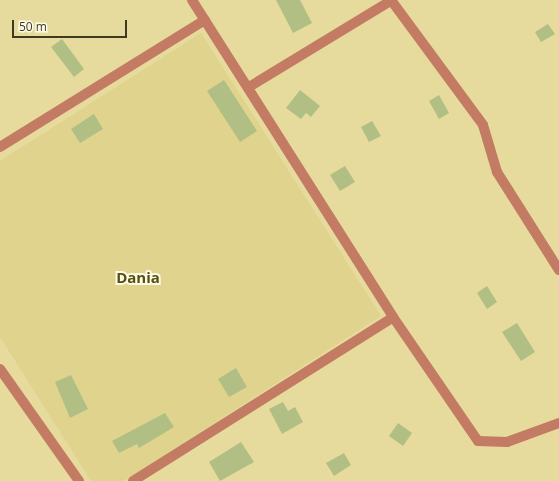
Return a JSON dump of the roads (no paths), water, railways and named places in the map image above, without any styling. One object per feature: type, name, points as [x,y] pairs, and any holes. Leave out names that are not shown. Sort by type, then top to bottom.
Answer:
[{"type":"street","points":[[192,0],[249,87],[393,317],[478,441],[507,442],[559,422]]},
{"type":"street","points":[[249,87],[391,0],[483,125],[497,172],[559,270]]},
{"type":"street","points":[[0,147],[205,20]]},
{"type":"street","points":[[133,481],[393,317]]},
{"type":"street","points":[[0,370],[79,481]]},
{"type":"district","name":"Dania","points":[[138,278]]}]
